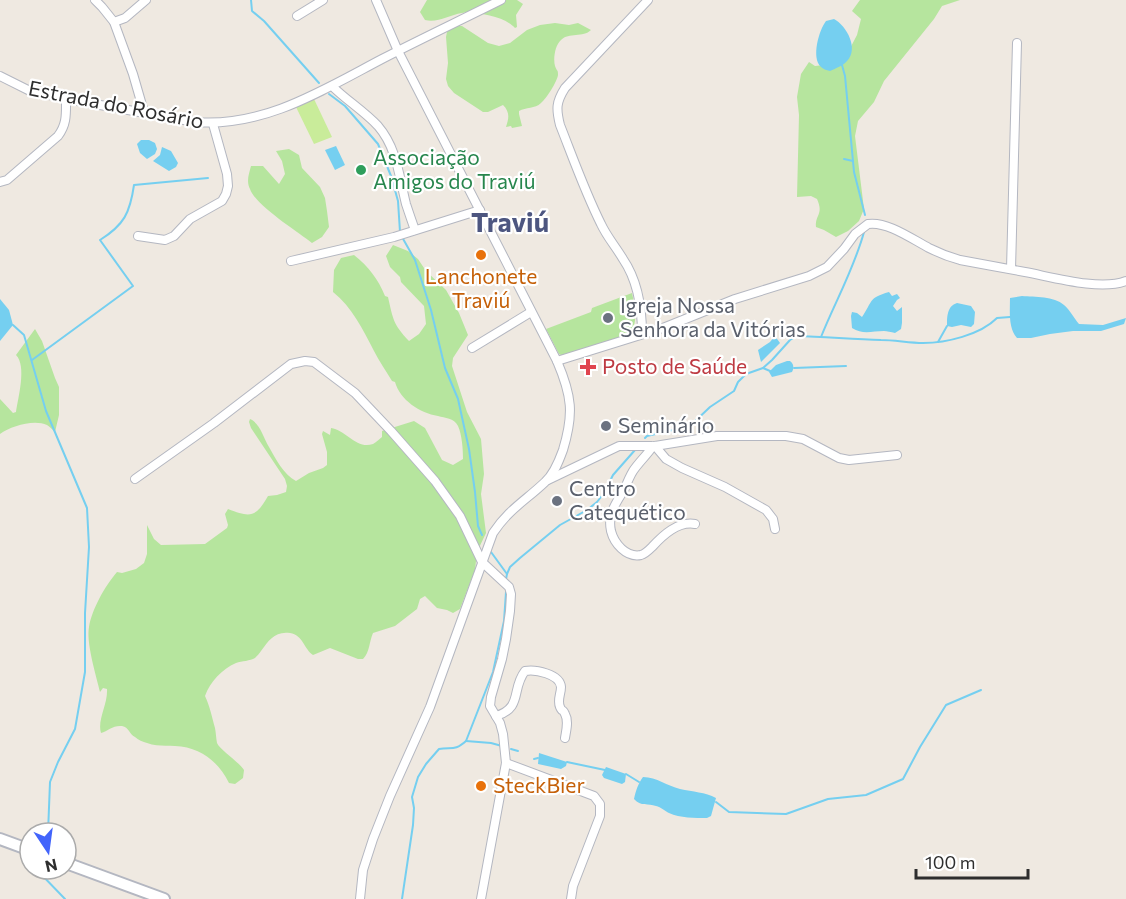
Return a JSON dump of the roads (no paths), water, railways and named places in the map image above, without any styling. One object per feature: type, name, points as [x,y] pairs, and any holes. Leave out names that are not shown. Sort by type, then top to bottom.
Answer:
[{"type":"main road","points":[[0,839],[18,846]]},
{"type":"main road","points":[[78,867],[164,899]]},
{"type":"street","points":[[95,0],[114,22],[144,112]]},
{"type":"street","points":[[114,22],[124,18],[146,0]]},
{"type":"street","points":[[297,16],[323,0]]},
{"type":"street","points":[[376,0],[398,51],[557,361],[567,387],[570,402],[569,429],[561,456],[547,481]]},
{"type":"street","name":"Estrada do Rosário","points":[[0,75],[28,90],[66,99],[195,122],[213,124],[236,122],[262,116],[332,86],[501,0]]},
{"type":"street","points":[[642,334],[641,310],[633,276],[605,233],[592,207],[557,114],[558,100],[565,88],[648,0]]},
{"type":"street","points":[[1011,269],[1017,43]]},
{"type":"street","points":[[332,86],[377,125],[386,137],[399,167],[407,205],[416,230]]},
{"type":"street","points":[[0,182],[6,180],[58,136],[65,121],[66,99]]},
{"type":"street","points":[[138,236],[165,240],[174,236],[190,219],[222,201],[228,186],[227,174],[213,124]]},
{"type":"street","points":[[291,261],[416,230],[480,210]]},
{"type":"street","points":[[557,361],[819,272],[827,267],[855,234],[868,224],[879,224],[891,228],[960,260],[1067,281],[1105,284],[1121,283],[1126,280]]},
{"type":"street","points":[[472,348],[531,312]]},
{"type":"street","points":[[135,479],[214,423],[291,364],[305,361],[314,362],[355,393],[435,481],[460,516],[482,562],[509,587],[510,594],[506,639],[490,706],[503,734],[506,763],[480,899]]},
{"type":"street","points":[[360,899],[363,870],[373,839],[430,707],[493,533],[514,507],[547,481],[619,446],[654,446],[717,436],[759,435],[803,439],[839,458],[849,460],[897,455]]},
{"type":"street","points":[[654,446],[633,471],[613,507],[610,524],[616,544],[622,550],[640,555],[664,534],[689,523],[695,524]]},
{"type":"street","points":[[654,446],[666,459],[725,487],[766,510],[773,519],[775,529]]},
{"type":"street","points":[[495,716],[511,708],[520,677],[525,671],[531,670],[554,677],[560,682],[560,708],[567,720],[565,738]]},
{"type":"street","points":[[506,763],[594,796],[600,804],[600,816],[573,886],[571,899]]},
{"type":"water","points":[[834,19],[847,32],[852,50],[845,63],[830,71],[818,63],[816,51],[823,25],[826,21]]},
{"type":"water","points":[[141,140],[155,143],[157,149],[155,154],[147,159],[140,153],[137,144]]},
{"type":"water","points":[[336,146],[345,165],[335,170],[325,150]]},
{"type":"water","points":[[162,147],[171,151],[178,163],[169,171],[153,161],[160,155]]},
{"type":"water","points":[[889,292],[892,296],[897,294],[900,298],[893,306],[897,311],[902,307],[901,329],[895,333],[864,332],[852,328],[852,312],[862,317],[874,298]]},
{"type":"water","points":[[1022,296],[1060,302],[1079,324],[1103,325],[1126,318],[1124,324],[1101,331],[1073,331],[1017,338],[1011,324],[1010,298]]},
{"type":"water","points":[[0,299],[9,310],[13,325],[0,341]]},
{"type":"water","points":[[957,303],[971,306],[975,312],[974,324],[971,327],[947,326],[949,309]]},
{"type":"water","points":[[775,336],[780,343],[761,362],[758,350]]},
{"type":"water","points":[[787,361],[793,365],[792,372],[772,377],[769,372],[776,365]]},
{"type":"water","points":[[539,753],[567,762],[566,766],[561,769],[538,764]]},
{"type":"water","points":[[606,767],[626,774],[625,782],[622,784],[604,778],[602,775]]},
{"type":"water","points":[[643,777],[653,778],[675,788],[716,798],[711,816],[707,818],[683,817],[658,807],[639,803],[634,799]]},
{"type":"waterway","points":[[251,0],[252,11],[264,21],[319,83]]},
{"type":"waterway","points":[[842,65],[854,172],[865,215]]},
{"type":"waterway","points":[[329,94],[345,106],[378,144],[398,201],[400,232]]},
{"type":"waterway","points":[[844,159],[853,161]]},
{"type":"waterway","points":[[32,360],[133,286],[100,240],[115,229],[125,217],[134,185],[208,178]]},
{"type":"waterway","points":[[821,337],[850,272],[864,232]]},
{"type":"waterway","points":[[402,237],[415,260],[431,310],[445,368],[458,399],[469,449],[478,526],[482,535]]},
{"type":"waterway","points":[[645,438],[690,426],[710,407],[734,391],[738,382],[746,374],[763,368],[790,340],[797,336],[932,343],[962,337],[981,329],[997,318],[1010,317]]},
{"type":"waterway","points":[[13,325],[24,335],[46,411],[87,508],[89,547],[85,613],[85,672],[75,729],[50,782],[48,821]]},
{"type":"waterway","points":[[938,342],[947,326]]},
{"type":"waterway","points":[[794,368],[846,366]]},
{"type":"waterway","points":[[763,368],[770,371]]},
{"type":"waterway","points":[[506,579],[510,567],[520,558],[560,525],[597,502],[613,475],[635,450]]},
{"type":"waterway","points":[[491,552],[507,574]]},
{"type":"waterway","points":[[402,899],[413,825],[412,797],[418,777],[439,749],[456,747],[466,741],[493,672],[504,621],[506,592]]},
{"type":"waterway","points":[[716,802],[729,812],[786,814],[828,799],[866,795],[903,779],[946,705],[981,690]]},
{"type":"waterway","points":[[466,741],[502,746]]},
{"type":"waterway","points":[[511,749],[518,751]]},
{"type":"waterway","points":[[534,759],[538,758]]},
{"type":"waterway","points":[[567,762],[605,770]]},
{"type":"waterway","points":[[626,774],[639,782]]},
{"type":"waterway","points":[[48,881],[65,899]]},
{"type":"place","name":"Associação Amigos do Traviú","points":[[361,170]]},
{"type":"place","name":"Lanchonete Traviú","points":[[481,255]]},
{"type":"place","name":"Igreja Nossa Senhora da Vitórias","points":[[608,318]]},
{"type":"place","name":"Posto de Saúde","points":[[588,367]]},
{"type":"place","name":"Seminário","points":[[606,426]]},
{"type":"place","name":"Centro Catequético","points":[[557,501]]},
{"type":"place","name":"SteckBier","points":[[481,786]]},
{"type":"district","name":"Traviú","points":[[510,223]]}]
